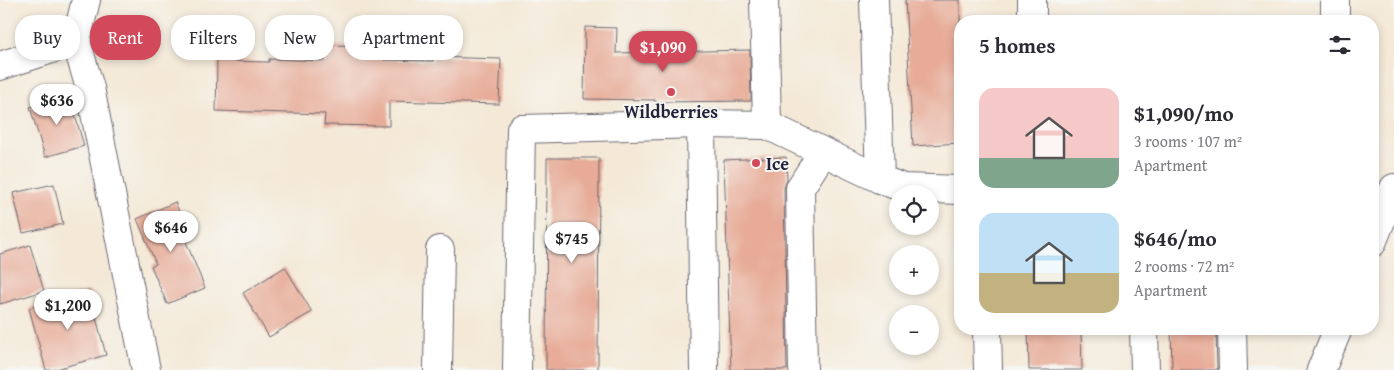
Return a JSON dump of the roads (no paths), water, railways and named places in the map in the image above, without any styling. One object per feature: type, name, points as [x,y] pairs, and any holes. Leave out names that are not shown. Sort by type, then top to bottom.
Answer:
[{"type":"street","points":[[80,25],[86,0]]},
{"type":"street","points":[[764,0],[767,125]]},
{"type":"street","points":[[874,0],[880,179]]},
{"type":"street","points":[[1032,0],[1032,15]]},
{"type":"street","points":[[1335,0],[1335,15]]},
{"type":"street","points":[[80,54],[90,88],[146,370]]},
{"type":"street","points":[[0,66],[18,60]]},
{"type":"street","points":[[701,124],[704,370]]},
{"type":"street","points":[[517,370],[521,130],[701,124],[767,125],[880,179],[903,188],[954,190]]},
{"type":"street","points":[[803,370],[800,188],[823,152]]},
{"type":"street","points":[[1383,225],[1394,188]]},
{"type":"street","points":[[438,370],[440,250]]},
{"type":"street","points":[[987,335],[988,370]]},
{"type":"street","points":[[1144,335],[1146,370]]},
{"type":"street","points":[[1232,335],[1233,370]]},
{"type":"street","points":[[1321,370],[1336,335]]},
{"type":"place","name":"Wildberries","points":[[671,92]]},
{"type":"place","name":"Ice","points":[[756,163]]}]
